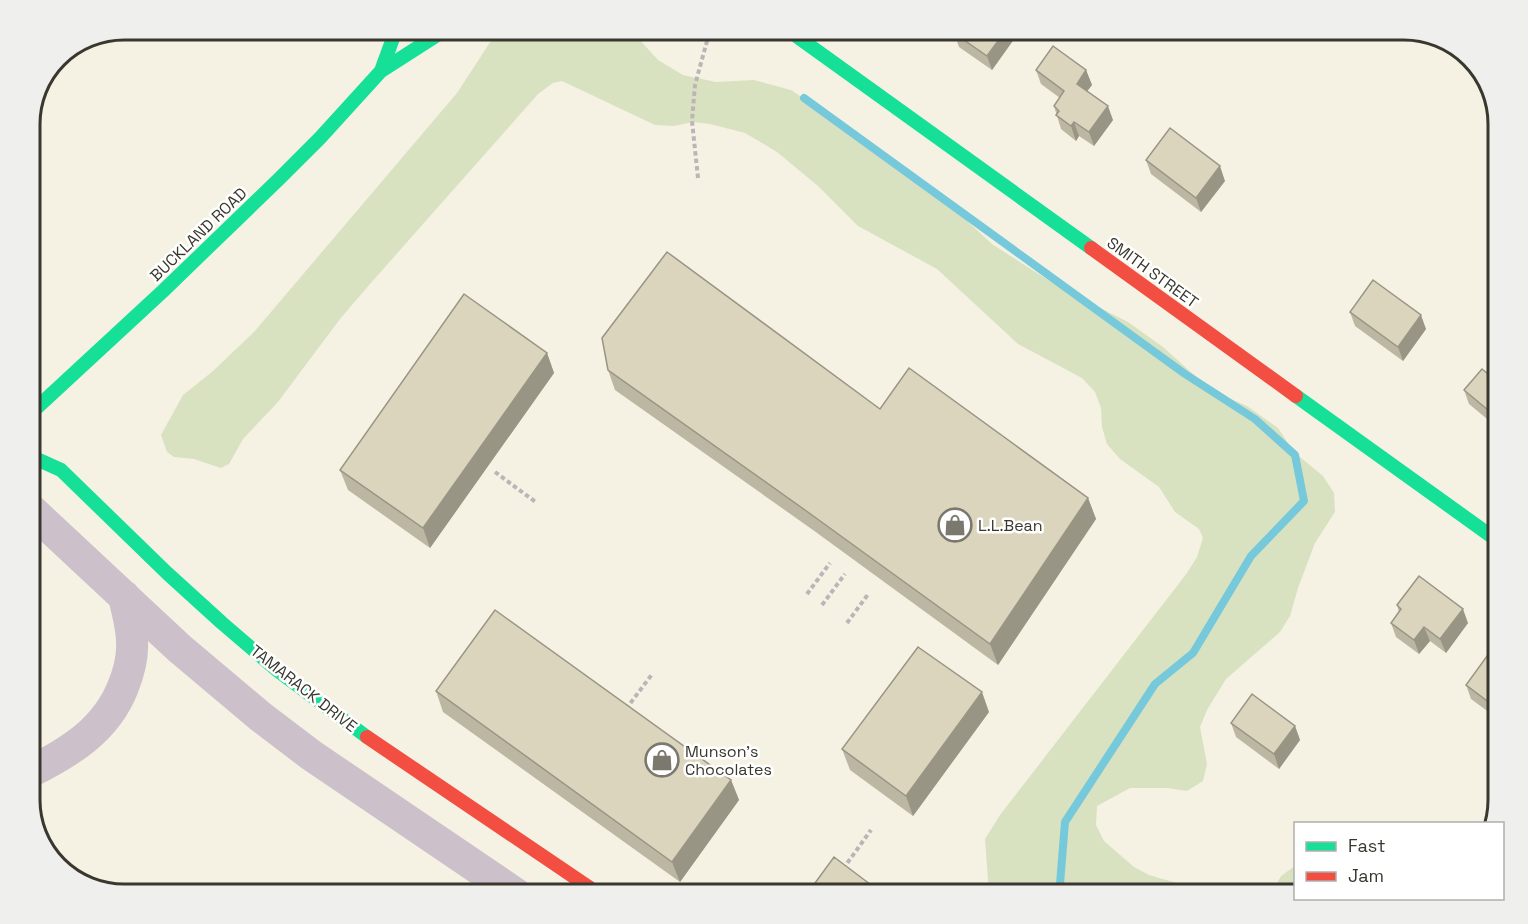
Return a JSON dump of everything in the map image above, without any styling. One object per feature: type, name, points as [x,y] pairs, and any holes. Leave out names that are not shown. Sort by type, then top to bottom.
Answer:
[{"type":"street","name":"BUCKLAND ROAD","points":[[381,71],[392,40]]},
{"type":"street","name":"BUCKLAND ROAD","points":[[41,404],[280,178],[381,71],[429,40]]},
{"type":"street","name":"SMITH STREET","points":[[802,40],[1488,534]]},
{"type":"street","name":"TAMARACK DRIVE","points":[[41,461],[61,470],[226,626],[276,669],[322,704],[584,884]]},
{"type":"street","points":[[41,519],[222,686],[288,738],[501,884]]},
{"type":"street","points":[[41,766],[65,753],[97,729],[121,693],[129,670],[132,650],[131,626],[124,597]]},
{"type":"path","points":[[698,177],[692,121],[695,85],[707,40]]},
{"type":"path","points":[[495,472],[537,502]]},
{"type":"path","points":[[807,594],[830,563]]},
{"type":"path","points":[[822,605],[845,574]]},
{"type":"path","points":[[848,623],[869,593]]},
{"type":"path","points":[[624,711],[653,673]]},
{"type":"path","points":[[841,872],[871,830]]},
{"type":"green space","points":[[491,40],[640,40],[658,60],[683,75],[716,82],[754,80],[791,90],[869,147],[935,191],[992,244],[1059,287],[1128,322],[1163,347],[1212,391],[1247,406],[1278,428],[1294,452],[1323,476],[1334,493],[1335,512],[1315,543],[1290,616],[1280,632],[1226,679],[1207,710],[1200,727],[1207,764],[1203,781],[1187,791],[1168,788],[1130,788],[1097,806],[1096,825],[1104,841],[1134,867],[1149,875],[1180,884],[988,884],[985,839],[1000,815],[1187,573],[1197,557],[1203,538],[1199,529],[1175,512],[1159,487],[1120,459],[1107,444],[1102,427],[1101,408],[1095,392],[1082,378],[1018,344],[937,269],[858,226],[818,186],[777,152],[745,133],[693,122],[674,126],[655,125],[562,81],[553,83],[538,94],[340,319],[278,402],[243,439],[229,464],[221,468],[194,459],[174,457],[167,452],[161,435],[183,395],[213,371],[254,332],[457,93]]},
{"type":"green space","points":[[1294,867],[1294,884],[1277,884],[1281,876]]},
{"type":"building","points":[[964,40],[999,40],[987,56]]},
{"type":"building","points":[[1053,46],[1086,70],[1077,84],[1108,106],[1089,132],[1074,122],[1071,126],[1056,115],[1059,111],[1054,106],[1064,91],[1036,70]]},
{"type":"building","points":[[1170,128],[1220,166],[1196,198],[1146,160]]},
{"type":"building","points":[[667,252],[880,409],[909,368],[1088,498],[990,644],[608,370],[602,338]]},
{"type":"building","points":[[1373,280],[1421,315],[1398,347],[1350,312]]},
{"type":"building","points":[[464,294],[547,353],[423,528],[340,470]]},
{"type":"building","points":[[1482,369],[1487,373],[1487,410],[1464,390]]},
{"type":"building","points":[[1419,576],[1463,609],[1440,639],[1424,627],[1414,640],[1391,623],[1401,609],[1397,605]]},
{"type":"building","points":[[495,610],[731,780],[672,862],[436,691]]},
{"type":"building","points":[[918,647],[982,692],[906,796],[842,749]]},
{"type":"building","points":[[1488,655],[1488,701],[1466,685]]},
{"type":"building","points":[[1252,694],[1295,726],[1274,754],[1231,723]]},
{"type":"building","points":[[834,857],[870,884],[814,884]]},
{"type":"waterway","points":[[804,98],[1185,374],[1255,419],[1295,455],[1304,501],[1251,556],[1193,653],[1155,684],[1065,822],[1060,884]]},
{"type":"traffic: fast","points":[[381,71],[392,40]]},
{"type":"traffic: fast","points":[[41,404],[280,178],[381,71],[429,40]]},
{"type":"traffic: fast","points":[[802,40],[1091,248]]},
{"type":"traffic: fast","points":[[1296,396],[1488,534]]},
{"type":"traffic: fast","points":[[41,461],[61,470],[167,573],[278,671],[367,737]]},
{"type":"traffic: jam","points":[[1091,248],[1296,396]]},
{"type":"traffic: jam","points":[[367,737],[584,884]]},
{"type":"place","name":"L.L.Bean","points":[[955,525]]},
{"type":"place","name":"Munson's Chocolates","points":[[662,760]]}]
